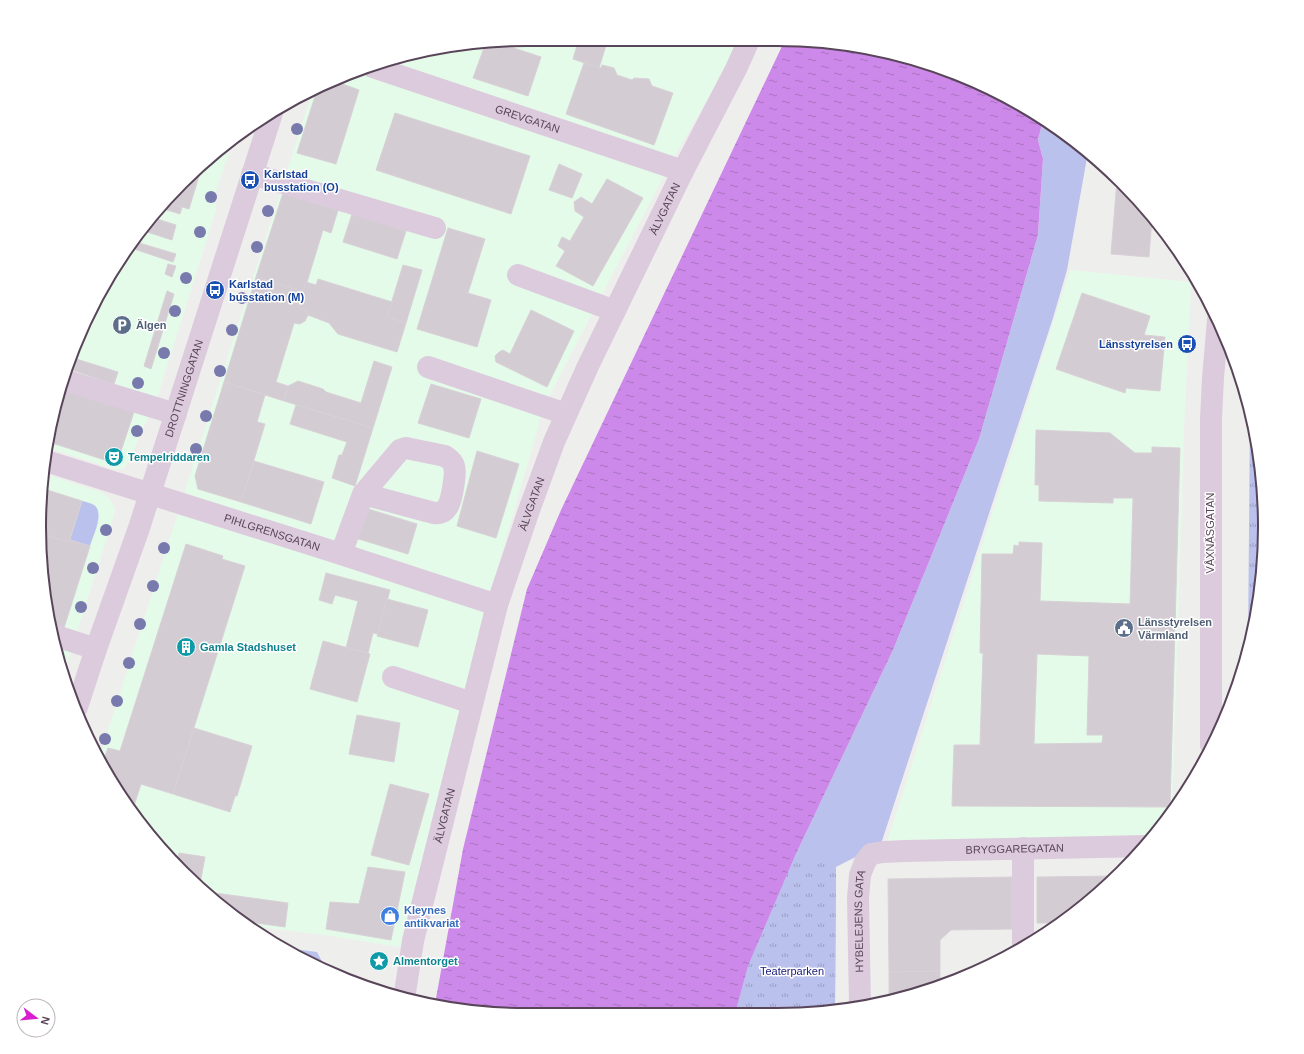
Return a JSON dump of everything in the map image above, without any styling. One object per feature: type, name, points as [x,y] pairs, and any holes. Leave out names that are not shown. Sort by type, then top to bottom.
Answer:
[{"type":"street","name":"ÄLVGATAN","points":[[405,992],[413,941],[497,605],[533,499],[566,414],[683,171],[746,46]]},
{"type":"street","name":"GREVGATAN","points":[[380,69],[683,171]]},
{"type":"street","name":"DROTTNINGGATAN","points":[[79,701],[150,494],[269,121]]},
{"type":"street","points":[[252,174],[435,228]]},
{"type":"street","points":[[518,275],[615,311]]},
{"type":"street","name":"VÅXNÄSGATAN","points":[[1211,733],[1210,419],[1217,333]]},
{"type":"street","points":[[428,367],[566,414]]},
{"type":"street","points":[[69,380],[176,414]]},
{"type":"street","name":"PIHLGRENSGATAN","points":[[50,462],[497,605]]},
{"type":"street","points":[[341,554],[363,494]]},
{"type":"street","points":[[59,637],[96,649]]},
{"type":"street","points":[[393,677],[472,703]]},
{"type":"street","name":"BRYGGAREGATAN","points":[[884,852],[1137,846]]},
{"type":"street","points":[[1023,848],[1023,941]]},
{"type":"street","name":"HYBELEJENS GATA","points":[[860,1001],[858,898],[860,875],[865,862],[871,854],[884,852]]},
{"type":"shaded area","points":[[527,46],[736,46],[728,64],[670,164],[544,406],[491,592],[400,947],[325,935],[261,927],[234,909],[210,889],[165,844],[145,820],[110,768],[101,751],[310,98],[343,83],[403,62],[464,50]]},
{"type":"shaded area","points":[[230,148],[214,197],[216,210],[153,411],[142,429],[130,460],[124,468],[114,469],[52,449],[62,403],[72,372],[83,343],[110,286],[145,234],[187,187]]},
{"type":"shaded area","points":[[1070,270],[1191,282],[1184,428],[1172,801],[1159,820],[1137,846],[884,852]]},
{"type":"shaded area","points":[[49,476],[101,492],[110,499],[115,509],[67,665],[55,621],[47,558],[46,527]]},
{"type":"green space","points":[[1042,125],[1070,145],[1087,159],[1067,270],[1053,318],[881,844],[836,867],[835,1004],[808,1007],[737,1008],[748,966],[795,856],[893,650],[979,439],[1038,235],[1043,159],[1038,140]]},
{"type":"green space","points":[[1250,438],[1257,496],[1258,527],[1254,590],[1248,624]]},
{"type":"green space","points":[[82,501],[94,505],[98,513],[97,525],[90,546],[70,540]]},
{"type":"green space","name":"Teaterparken","points":[[795,856],[836,867],[835,1004],[808,1007],[737,1008],[748,966]]},
{"type":"green space","points":[[297,949],[317,952],[322,962]]},
{"type":"water","points":[[782,46],[840,50],[901,62],[961,83],[990,96],[1018,110],[1042,125],[1038,140],[1043,159],[1038,235],[979,439],[893,650],[795,856],[748,966],[737,1008],[527,1008],[496,1007],[436,999],[463,849],[527,589],[561,510]]},
{"type":"building","points":[[577,46],[606,46],[599,68],[573,59]]},
{"type":"building","points":[[510,47],[541,57],[528,96],[473,78],[484,48]]},
{"type":"building","points":[[584,63],[601,68],[602,65],[614,68],[617,75],[632,80],[634,78],[649,79],[652,86],[673,93],[654,145],[566,114]]},
{"type":"building","points":[[342,84],[359,90],[336,164],[297,153],[315,95]]},
{"type":"building","points":[[395,113],[530,156],[511,214],[376,170]]},
{"type":"building","points":[[559,164],[582,174],[572,198],[549,190]]},
{"type":"building","points":[[199,175],[189,209],[171,204]]},
{"type":"building","points":[[607,179],[643,198],[593,286],[556,266],[565,251],[558,246],[562,237],[570,241],[584,217],[575,211],[574,202],[581,197],[592,204]]},
{"type":"building","points":[[1116,186],[1151,225],[1149,257],[1111,254]]},
{"type":"building","points":[[283,193],[338,210],[331,233],[323,230],[304,292],[256,277]]},
{"type":"building","points":[[171,204],[182,207],[180,214],[166,209]]},
{"type":"building","points":[[352,214],[406,231],[397,259],[343,242]]},
{"type":"building","points":[[157,219],[176,225],[172,240],[147,232]]},
{"type":"building","points":[[448,228],[485,239],[468,293],[491,300],[477,347],[417,329]]},
{"type":"building","points":[[139,243],[176,254],[173,262],[134,249]]},
{"type":"building","points":[[168,264],[176,266],[172,277],[165,274]]},
{"type":"building","points":[[403,265],[422,270],[406,323],[387,317]]},
{"type":"building","points":[[256,277],[304,292],[299,306],[306,311],[308,315],[305,321],[300,324],[294,323],[276,382],[288,386],[284,401],[224,382]]},
{"type":"building","points":[[318,279],[392,302],[387,317],[406,323],[397,352],[338,334],[329,323],[308,315],[306,311],[299,306],[306,282],[316,285]]},
{"type":"building","points":[[167,291],[174,294],[151,369],[144,366]]},
{"type":"building","points":[[1082,293],[1150,316],[1144,335],[1165,337],[1160,391],[1126,388],[1125,393],[1056,369]]},
{"type":"building","points":[[531,310],[574,331],[547,387],[496,362],[495,356],[499,352],[503,350],[510,354]]},
{"type":"building","points":[[77,359],[118,372],[114,384],[73,370]]},
{"type":"building","points":[[374,361],[392,367],[373,428],[284,401],[288,386],[298,381],[361,403]]},
{"type":"building","points":[[224,382],[265,395],[257,422],[265,424],[241,502],[198,489],[195,476]]},
{"type":"building","points":[[431,384],[481,399],[469,438],[418,423]]},
{"type":"building","name":"Tempelriddaren","points":[[66,391],[134,412],[119,457],[111,462],[53,443]]},
{"type":"building","points":[[296,405],[373,428],[355,486],[332,478],[339,455],[342,455],[347,442],[290,424]]},
{"type":"building","points":[[1036,430],[1110,433],[1135,453],[1152,453],[1152,447],[1180,448],[1170,804],[1168,807],[952,806],[954,745],[980,745],[983,653],[980,653],[982,554],[1013,554],[1014,545],[1019,546],[1019,542],[1042,543],[1040,601],[1130,604],[1133,498],[1113,498],[1113,503],[1039,501],[1039,485],[1035,485]],"holes":[[[1037,654],[1089,656],[1087,735],[1103,735],[1102,743],[1034,744]]]},
{"type":"building","points":[[477,451],[519,464],[496,538],[457,526]]},
{"type":"building","points":[[254,461],[324,482],[311,524],[241,502]]},
{"type":"building","points":[[48,490],[82,501],[69,542],[46,535]]},
{"type":"building","points":[[362,507],[417,524],[408,554],[352,537]]},
{"type":"building","points":[[46,535],[90,546],[63,631],[57,629],[55,621],[50,590]]},
{"type":"building","name":"Gamla Stadshuset","points":[[186,544],[223,556],[222,559],[245,566],[173,794],[141,784],[134,805],[105,757],[108,748],[120,751]]},
{"type":"building","points":[[326,573],[390,590],[378,634],[373,633],[368,653],[346,648],[358,601],[335,595],[332,604],[319,600]]},
{"type":"building","points":[[387,599],[428,610],[418,647],[377,636]]},
{"type":"building","points":[[323,641],[370,654],[357,702],[310,689]]},
{"type":"building","points":[[357,715],[400,723],[394,762],[349,754]]},
{"type":"building","points":[[194,728],[252,746],[237,796],[235,796],[230,812],[173,794]]},
{"type":"building","points":[[390,784],[429,794],[409,865],[371,855]]},
{"type":"building","points":[[179,853],[205,857],[201,880],[187,867],[178,858]]},
{"type":"building","points":[[368,867],[405,872],[391,940],[326,929],[330,902],[359,904]]},
{"type":"building","points":[[1108,876],[1070,909],[1050,923],[1037,923],[1037,877]]},
{"type":"building","points":[[1012,877],[1012,929],[951,930],[940,940],[940,971],[889,972],[888,879]]},
{"type":"building","points":[[215,893],[288,903],[285,927],[254,923]]},
{"type":"building","points":[[940,971],[940,979],[889,995],[889,972]]},
{"type":"place","name":"Karlstad busstation (O)","points":[[250,180]]},
{"type":"place","name":"Karlstad busstation (M)","points":[[215,290]]},
{"type":"place","name":"Älgen","points":[[122,325]]},
{"type":"place","name":"Länsstyrelsen","points":[[1187,344]]},
{"type":"place","name":"Tempelriddaren","points":[[114,457]]},
{"type":"place","name":"Länsstyrelsen Värmland","points":[[1124,628]]},
{"type":"place","name":"Gamla Stadshuset","points":[[186,647]]},
{"type":"place","name":"Kleynes antikvariat","points":[[390,916]]},
{"type":"place","name":"Almentorget","points":[[379,961]]}]
